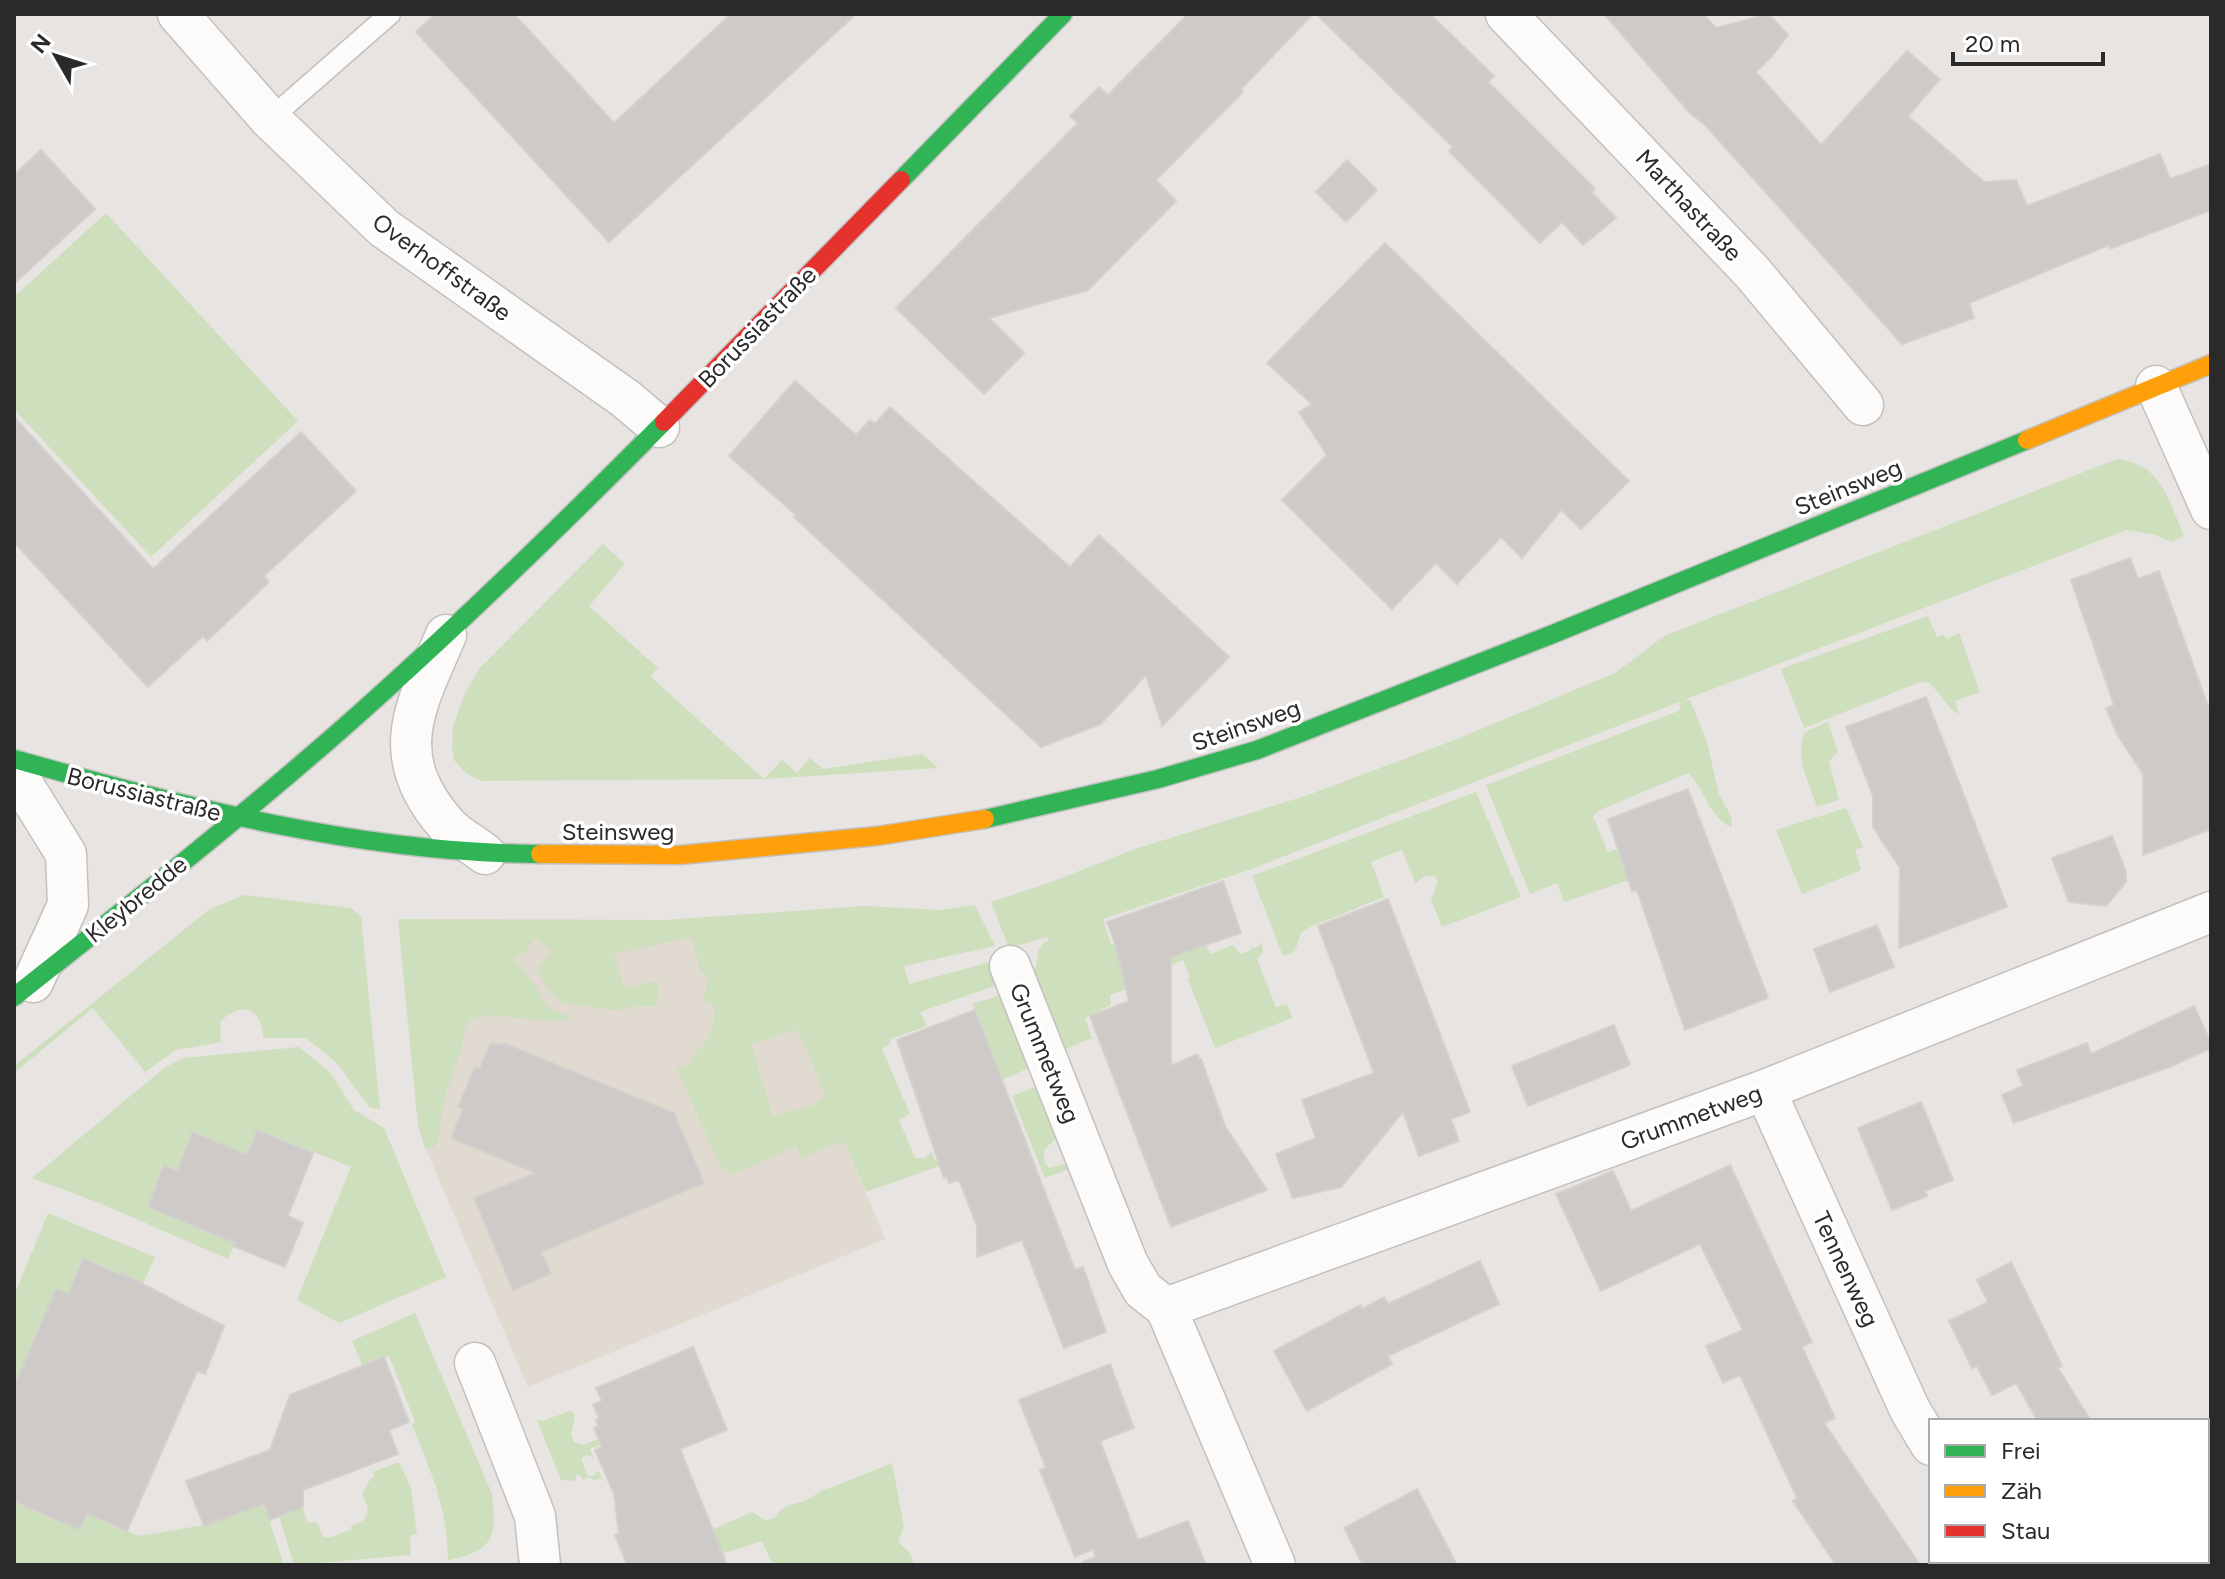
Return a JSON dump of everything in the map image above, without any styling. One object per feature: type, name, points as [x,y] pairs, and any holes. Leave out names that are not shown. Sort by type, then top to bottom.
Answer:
[{"type":"main road","name":"Borussiastraße","points":[[14,759],[238,818],[446,635],[659,427],[1063,14]]},
{"type":"main road","name":"Steinsweg","points":[[238,818],[284,828],[485,854],[680,855],[792,846],[988,819],[1158,779],[1257,750],[1553,634],[2211,364]]},
{"type":"main road","name":"Kleybredde","points":[[24,989],[238,818]]},
{"type":"street","name":"Overhoffstraße","points":[[178,14],[270,119],[384,228],[626,399],[659,427]]},
{"type":"street","name":"Marthastraße","points":[[1506,14],[1752,272],[1863,405]]},
{"type":"street","points":[[2156,386],[2211,509]]},
{"type":"street","name":"Borussiastraße","points":[[446,635],[414,715],[410,745],[412,764],[421,787],[447,825],[485,854]]},
{"type":"street","name":"Kleybredde","points":[[14,770],[66,854],[68,905],[24,989]]},
{"type":"street","name":"Grummetweg","points":[[1166,1308],[1765,1090],[2211,912]]},
{"type":"street","name":"Grummetweg","points":[[1010,966],[1128,1264],[1143,1290],[1166,1308],[1275,1565]]},
{"type":"street","name":"Tennenweg","points":[[1765,1090],[1910,1410],[1929,1442]]},
{"type":"street","points":[[475,1363],[535,1516],[540,1565]]},
{"type":"lane","points":[[270,119],[390,14]]},
{"type":"shaded area","points":[[750,914],[885,1239],[528,1387],[418,1125],[398,919],[666,920]]},
{"type":"green space","points":[[106,213],[298,421],[151,557],[14,409],[14,297]]},
{"type":"green space","points":[[2117,459],[2132,462],[2154,476],[2168,497],[2184,536],[2171,542],[2155,535],[2127,530],[1684,700],[1690,700],[1707,742],[1719,795],[1731,816],[1732,828],[1717,817],[1688,773],[1600,810],[1593,816],[1608,852],[1624,847],[1635,878],[1564,902],[1557,883],[1530,894],[1486,785],[1681,710],[1679,702],[1249,870],[1103,919],[1111,944],[1205,942],[1210,954],[1233,945],[1241,954],[1251,950],[1251,945],[1254,948],[1259,946],[1261,941],[1263,952],[1257,959],[1276,1007],[1287,1004],[1292,1018],[1215,1048],[1183,960],[1128,981],[1129,988],[1110,995],[1111,1005],[1085,1018],[1092,1038],[1061,1051],[1031,971],[1036,967],[1038,952],[1048,937],[1009,948],[991,902],[1132,850],[1308,795],[1452,741],[1615,673],[1664,636]]},
{"type":"green space","points":[[603,544],[625,564],[589,606],[658,668],[651,677],[764,779],[481,781],[467,774],[454,760],[453,727],[464,695],[480,668]]},
{"type":"green space","points":[[1928,616],[1937,637],[1944,635],[1947,639],[1959,633],[1980,692],[1955,701],[1959,715],[1930,683],[1920,682],[1804,728],[1781,669]]},
{"type":"green space","points":[[1828,722],[1838,752],[1829,761],[1839,800],[1817,807],[1804,770],[1802,741],[1805,732]]},
{"type":"green space","points":[[922,754],[938,768],[764,779],[782,760],[797,773],[810,758],[823,769]]},
{"type":"green space","points":[[1476,792],[1521,897],[1442,927],[1431,900],[1438,882],[1435,876],[1424,876],[1416,884],[1402,850],[1371,862],[1384,897],[1310,927],[1301,933],[1295,951],[1283,956],[1252,876]]},
{"type":"green space","points":[[1846,808],[1863,847],[1855,850],[1861,870],[1802,894],[1776,830]]},
{"type":"green space","points":[[245,895],[351,908],[361,917],[380,1109],[370,1108],[336,1062],[306,1038],[263,1038],[255,1014],[242,1009],[220,1022],[221,1042],[176,1050],[145,1072],[93,1008],[14,1073],[14,1066],[210,909]]},
{"type":"green space","points":[[975,905],[995,946],[904,966],[909,984],[994,961],[1003,983],[920,1012],[927,1026],[890,1039],[890,1044],[882,1049],[910,1114],[899,1120],[915,1158],[925,1158],[932,1152],[935,1160],[942,1158],[945,1164],[866,1192],[845,1143],[835,1143],[802,1158],[796,1146],[731,1175],[724,1166],[721,1168],[677,1069],[690,1064],[704,1044],[714,1016],[715,1007],[703,1000],[709,976],[701,972],[692,937],[614,954],[624,988],[659,983],[656,1006],[630,1007],[621,1011],[562,1003],[536,969],[552,952],[537,938],[522,955],[518,953],[513,959],[538,988],[540,997],[548,1007],[574,1019],[545,1021],[491,1015],[471,1020],[464,1030],[463,1044],[445,1096],[438,1140],[434,1147],[426,1150],[418,1125],[398,919],[666,920],[864,906],[941,910]],"holes":[[[798,1030],[825,1095],[813,1105],[773,1116],[751,1044]]]},
{"type":"green space","points":[[1007,993],[1036,1065],[1002,1080],[972,1004]]},
{"type":"green space","points":[[299,1047],[330,1072],[354,1110],[384,1128],[446,1277],[339,1323],[297,1300],[351,1167],[258,1130],[247,1155],[192,1133],[177,1171],[164,1166],[148,1207],[235,1243],[228,1259],[102,1204],[32,1178],[164,1068],[183,1058]]},
{"type":"green space","points":[[1043,1084],[1063,1137],[1044,1150],[1044,1162],[1049,1168],[1073,1162],[1075,1167],[1045,1178],[1012,1096]]},
{"type":"green space","points":[[48,1213],[155,1257],[143,1284],[83,1260],[68,1294],[56,1289],[14,1387],[14,1296]]},
{"type":"green space","points":[[415,1313],[492,1494],[494,1521],[489,1540],[475,1552],[448,1560],[445,1523],[437,1491],[389,1356],[363,1366],[352,1341]]},
{"type":"green space","points":[[570,1411],[575,1415],[571,1435],[574,1442],[583,1445],[599,1439],[601,1445],[590,1449],[594,1458],[587,1455],[581,1458],[588,1476],[593,1476],[598,1470],[602,1478],[594,1480],[587,1477],[584,1480],[578,1474],[574,1481],[561,1480],[537,1420]]},
{"type":"green space","points":[[399,1462],[411,1488],[417,1534],[410,1536],[411,1555],[294,1565],[279,1516],[302,1507],[308,1523],[317,1522],[323,1537],[351,1530],[351,1526],[362,1521],[367,1514],[362,1495],[374,1476],[373,1472]]},
{"type":"green space","points":[[892,1463],[904,1527],[898,1542],[910,1553],[914,1565],[773,1565],[762,1541],[696,1562],[687,1541],[752,1512],[765,1520],[775,1518],[781,1510],[805,1501],[822,1490]]},
{"type":"green space","points":[[14,1501],[79,1530],[87,1513],[139,1536],[204,1525],[264,1504],[284,1565],[14,1565]]},
{"type":"building","points":[[435,14],[514,14],[614,123],[731,14],[856,14],[609,242],[416,32]]},
{"type":"building","points":[[1188,14],[1313,14],[1241,89],[1243,92],[1156,180],[1176,201],[1088,290],[989,318],[1024,353],[984,394],[896,308],[1078,123],[1070,116],[1099,87],[1108,95]]},
{"type":"building","points":[[1316,14],[1430,14],[1494,76],[1488,82],[1595,189],[1591,192],[1616,218],[1583,245],[1562,222],[1540,243],[1449,151],[1453,147]]},
{"type":"building","points":[[1604,14],[1703,14],[1716,28],[1769,14],[1788,35],[1756,72],[1821,145],[1907,51],[1940,79],[1908,116],[1984,182],[2016,180],[2027,206],[2160,154],[2170,179],[2211,164],[2211,210],[2110,249],[2109,245],[1969,303],[1974,318],[1902,344],[1706,126],[1690,113]]},
{"type":"building","points":[[41,150],[95,209],[14,284],[14,175]]},
{"type":"building","points":[[1347,160],[1377,190],[1346,222],[1316,192]]},
{"type":"building","points":[[1385,243],[1629,481],[1581,529],[1561,510],[1522,558],[1501,537],[1457,584],[1436,563],[1392,609],[1282,500],[1327,455],[1299,412],[1312,404],[1267,363]]},
{"type":"building","points":[[795,381],[856,435],[870,420],[875,424],[890,407],[1070,567],[1099,535],[1229,657],[1162,726],[1146,675],[1101,724],[1041,747],[794,517],[796,515],[729,456]]},
{"type":"building","points":[[14,417],[153,569],[301,432],[356,491],[264,576],[269,582],[207,641],[203,636],[148,687],[14,542]]},
{"type":"building","points":[[2130,558],[2138,579],[2159,571],[2211,714],[2211,829],[2143,855],[2143,774],[2117,734],[2106,708],[2114,705],[2071,580]]},
{"type":"building","points":[[1926,697],[2007,907],[1899,948],[1900,868],[1873,827],[1873,796],[1846,727]]},
{"type":"building","points":[[1688,789],[1768,998],[1685,1030],[1637,890],[1632,891],[1608,819]]},
{"type":"building","points":[[2112,836],[2126,872],[2126,882],[2106,906],[2069,902],[2052,858]]},
{"type":"building","points":[[1223,881],[1241,933],[1171,957],[1171,1066],[1197,1054],[1201,1059],[1225,1126],[1267,1190],[1171,1227],[1090,1016],[1129,1001],[1107,922]]},
{"type":"building","points":[[1388,899],[1470,1112],[1451,1119],[1459,1141],[1419,1156],[1403,1112],[1341,1187],[1293,1198],[1276,1154],[1316,1138],[1302,1100],[1374,1073],[1318,926]]},
{"type":"building","points":[[1877,925],[1894,967],[1830,992],[1814,949]]},
{"type":"building","points":[[2194,1006],[2211,1048],[2172,1066],[2014,1123],[2002,1095],[2023,1086],[2017,1070],[2087,1043],[2091,1054]]},
{"type":"building","points":[[975,1010],[1075,1270],[1083,1267],[1106,1332],[1064,1348],[1022,1240],[977,1257],[977,1226],[959,1180],[949,1183],[947,1177],[944,1178],[897,1040]]},
{"type":"building","points":[[1614,1025],[1630,1065],[1528,1106],[1512,1066]]},
{"type":"building","points":[[490,1044],[506,1044],[674,1113],[704,1183],[541,1252],[551,1274],[513,1290],[474,1198],[536,1173],[451,1138],[463,1109],[458,1107],[475,1067],[480,1068]]},
{"type":"building","points":[[1921,1102],[1953,1180],[1925,1191],[1927,1196],[1892,1210],[1858,1128]]},
{"type":"building","points":[[257,1130],[313,1153],[288,1216],[303,1223],[285,1267],[148,1207],[164,1165],[177,1171],[192,1132],[247,1155]]},
{"type":"building","points":[[1730,1165],[1812,1342],[1802,1347],[1835,1418],[1824,1423],[1920,1565],[1836,1565],[1793,1501],[1797,1498],[1740,1375],[1723,1383],[1706,1346],[1743,1330],[1700,1244],[1601,1291],[1556,1194],[1613,1171],[1631,1211]]},
{"type":"building","points":[[83,1259],[121,1273],[224,1326],[205,1374],[197,1371],[127,1531],[87,1513],[80,1530],[14,1501],[14,1387],[56,1289],[68,1294]]},
{"type":"building","points":[[1480,1261],[1499,1304],[1388,1356],[1392,1364],[1307,1411],[1274,1351],[1360,1305],[1362,1309],[1384,1297],[1388,1304]]},
{"type":"building","points":[[2011,1262],[2062,1366],[2058,1368],[2090,1419],[2037,1419],[2016,1383],[1992,1395],[1977,1366],[1972,1368],[1949,1321],[1988,1302],[1977,1280]]},
{"type":"building","points":[[693,1347],[727,1430],[680,1449],[727,1565],[627,1565],[615,1535],[619,1533],[614,1494],[595,1450],[602,1447],[594,1428],[598,1426],[596,1420],[599,1419],[593,1404],[602,1401],[596,1388]]},
{"type":"building","points":[[384,1357],[409,1422],[389,1430],[398,1454],[303,1490],[303,1507],[270,1520],[264,1504],[204,1526],[186,1481],[270,1450],[290,1395]]},
{"type":"building","points":[[1110,1364],[1134,1428],[1100,1441],[1138,1540],[1188,1521],[1206,1565],[1083,1565],[1082,1562],[1096,1557],[1093,1549],[1075,1557],[1040,1470],[1046,1468],[1019,1400]]},
{"type":"building","points":[[1417,1489],[1457,1565],[1363,1565],[1344,1528]]},
{"type":"traffic: fast","points":[[901,180],[1063,14]]},
{"type":"traffic: fast","points":[[14,997],[222,831],[343,728],[506,578],[664,422]]},
{"type":"traffic: fast","points":[[985,819],[1158,779],[1257,750],[1553,634],[2027,440]]},
{"type":"traffic: fast","points":[[14,759],[209,810],[340,836],[473,852],[540,854]]},
{"type":"traffic: slow","points":[[2027,440],[2211,364]]},
{"type":"traffic: slow","points":[[540,854],[680,855],[877,836],[985,819]]},
{"type":"traffic: jam","points":[[664,422],[901,180]]}]
